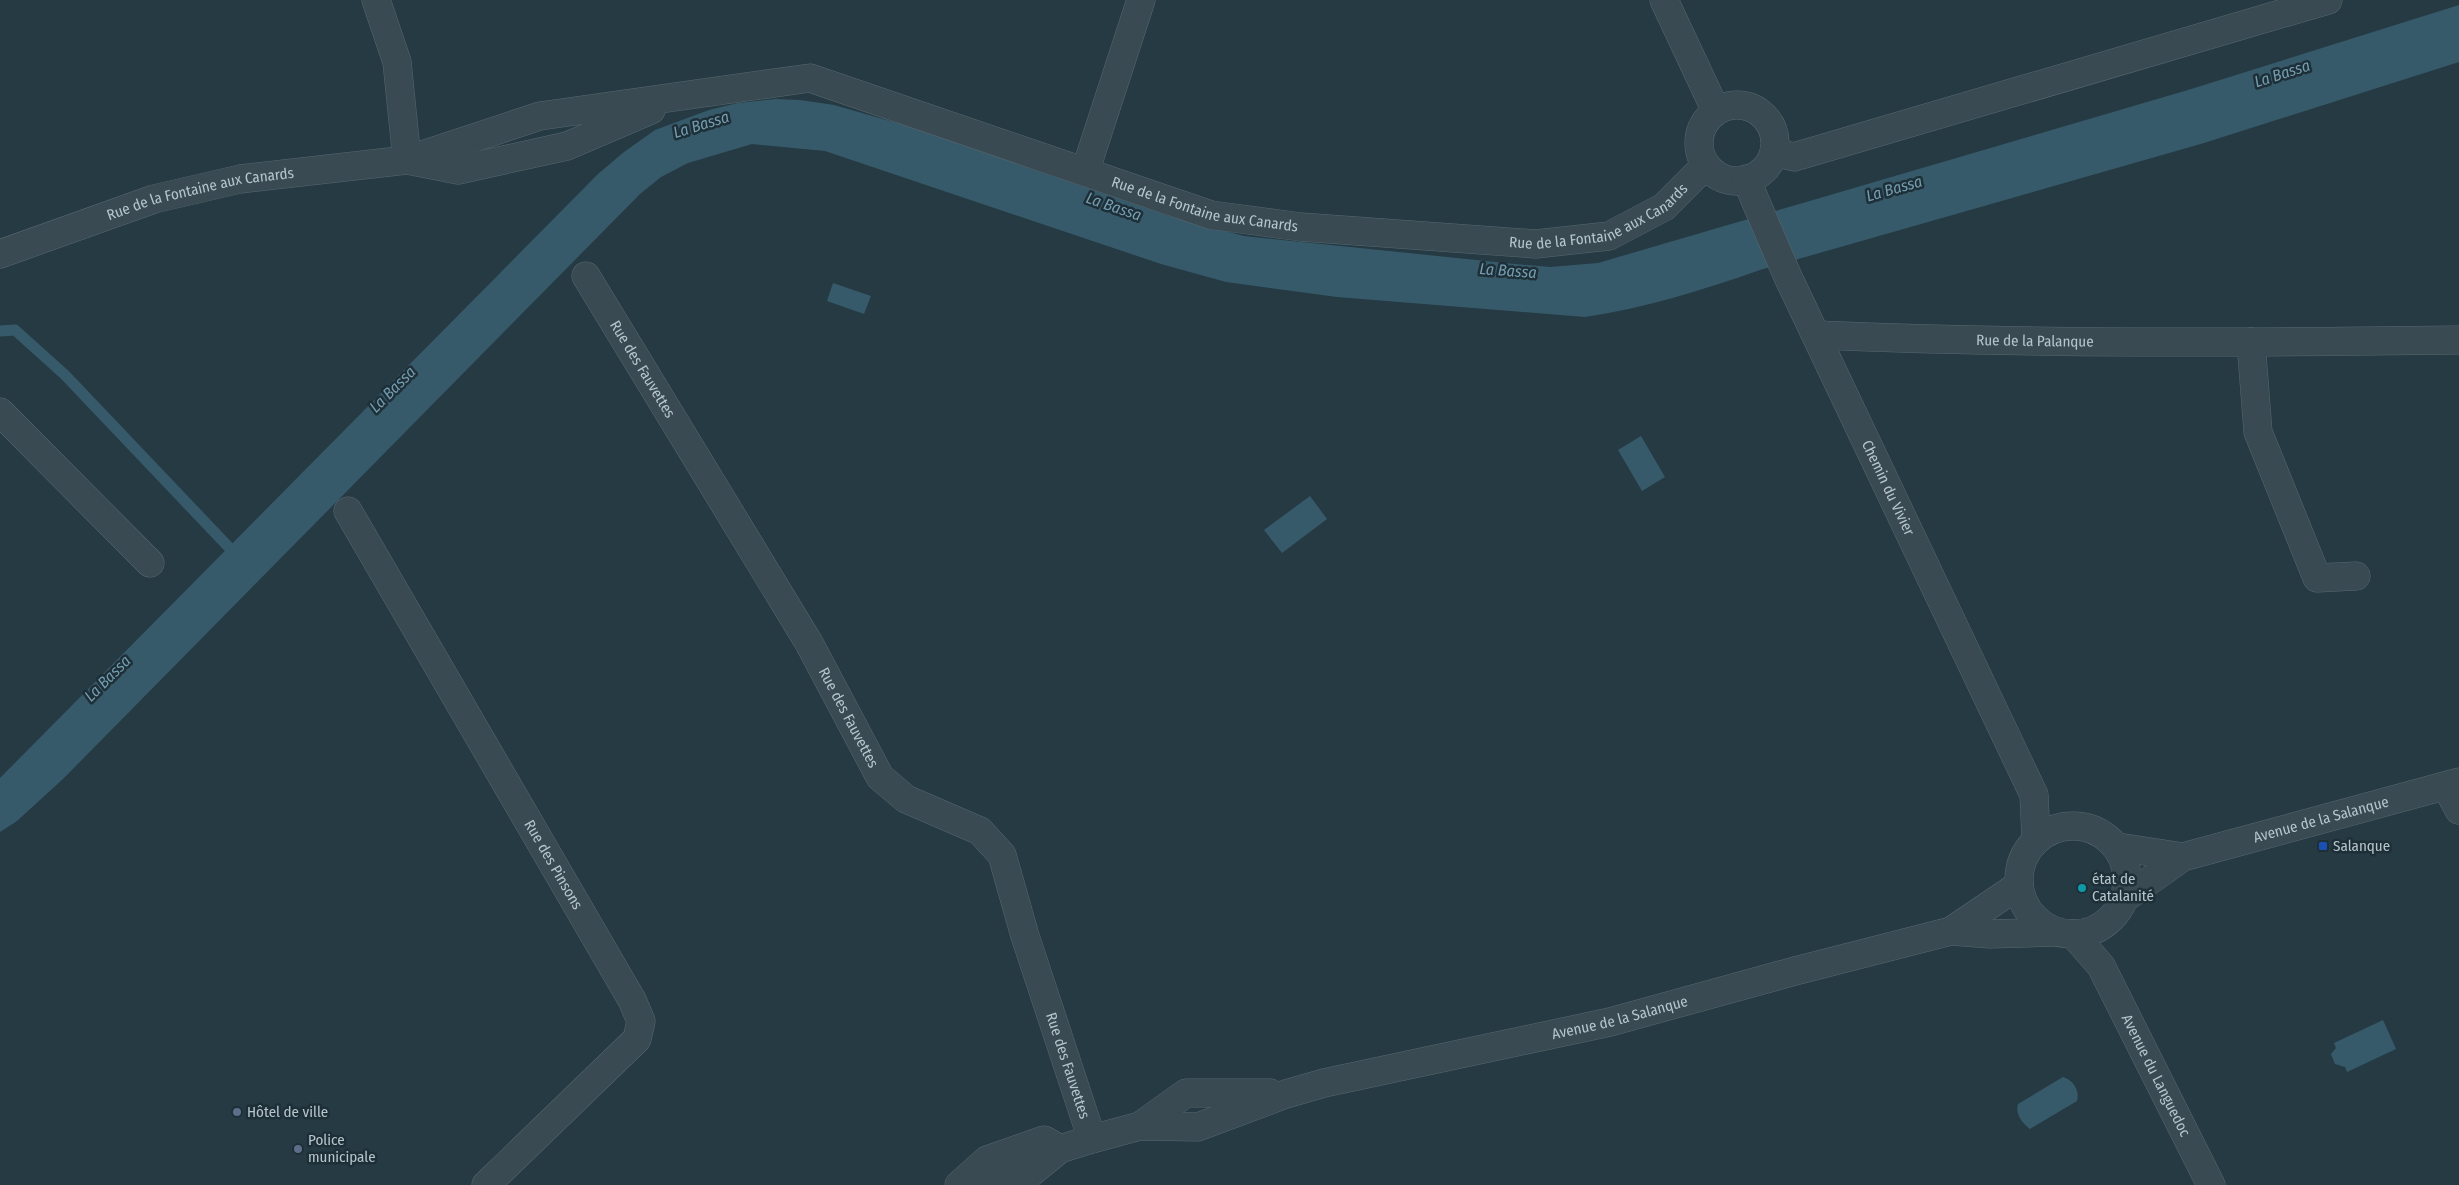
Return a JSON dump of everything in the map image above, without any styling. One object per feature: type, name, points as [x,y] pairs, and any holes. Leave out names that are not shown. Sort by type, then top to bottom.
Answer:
[{"type":"street","points":[[376,0],[397,62],[410,159]]},
{"type":"street","points":[[1085,172],[1141,0]]},
{"type":"street","points":[[1664,0],[1716,111]]},
{"type":"street","points":[[1774,152],[1794,157],[2328,0]]},
{"type":"street","name":"Rue de la Fontaine aux Canards","points":[[0,254],[80,224],[163,197],[240,179],[410,159],[540,116],[810,78],[1211,215],[1301,227],[1536,244],[1609,236],[1664,207],[1706,165]]},
{"type":"street","points":[[1736,104],[1748,106],[1759,111],[1768,119],[1773,129],[1774,152],[1766,168],[1757,175],[1746,180],[1735,181],[1724,178],[1706,165],[1701,154],[1699,142],[1701,130],[1707,119],[1716,111],[1736,104]]},
{"type":"street","name":"Chemin du Vivier","points":[[1746,180],[1788,277],[2034,795],[2036,840]]},
{"type":"street","name":"Rue des Fauvettes","points":[[586,276],[809,643],[880,777],[906,799],[980,831],[1002,855],[1025,936],[1092,1139]]},
{"type":"street","name":"Rue de la Palanque","points":[[1817,335],[1896,339],[2251,342],[2459,340]]},
{"type":"street","points":[[2251,342],[2258,432],[2317,578],[2356,576]]},
{"type":"street","points":[[0,412],[150,563]]},
{"type":"street","name":"Rue des Pinsons","points":[[348,511],[632,1000],[641,1021],[637,1039],[486,1185]]},
{"type":"street","points":[[2452,784],[2459,810]]},
{"type":"street","name":"Avenue de la Salanque","points":[[2125,898],[2183,857],[2452,784]]},
{"type":"street","name":"Chemin du Vivier","points":[[2034,795],[2068,825]]},
{"type":"street","points":[[2068,825],[2087,826],[2104,834],[2118,848],[2126,863],[2128,880],[2125,898],[2117,913],[2104,924],[2090,932],[2065,933],[2043,925],[2031,914],[2022,900],[2018,885],[2020,868],[2026,852],[2036,840],[2051,829],[2068,825]]},
{"type":"street","name":"Avenue de la Salanque","points":[[2118,848],[2183,857]]},
{"type":"street","name":"Avenue de la Salanque","points":[[1951,932],[2018,885]]},
{"type":"street","points":[[2100,966],[2104,924]]},
{"type":"street","name":"Avenue de la Salanque","points":[[978,1185],[995,1184],[1028,1175],[1060,1149],[1140,1126],[1186,1092],[1286,1094],[1324,1083],[1610,1022],[1795,971],[1951,932],[1990,934],[2065,933]]},
{"type":"street","name":"Avenue du Languedoc","points":[[2065,933],[2100,966],[2211,1185]]},
{"type":"street","points":[[959,1185],[988,1160],[1044,1140],[1060,1149]]},
{"type":"water","name":"La Bassa","points":[[2459,5],[2459,62],[2204,143],[1760,270],[1674,298],[1630,309],[1585,317],[1337,297],[1226,282],[1161,264],[825,151],[752,144],[688,163],[661,177],[640,194],[64,778],[17,821],[0,832],[0,778],[598,174],[624,152],[655,130],[709,110],[738,103],[775,99],[800,100],[834,105],[904,125],[1169,216],[1244,236],[1550,267],[1598,263],[2188,90]]},
{"type":"water","points":[[833,283],[871,296],[864,314],[827,301]]},
{"type":"water","points":[[1641,436],[1665,477],[1642,491],[1618,450]]},
{"type":"water","points":[[1310,496],[1327,519],[1282,553],[1264,530]]},
{"type":"water","points":[[2383,1020],[2396,1049],[2347,1072],[2345,1067],[2335,1064],[2331,1054],[2336,1048],[2334,1043]]},
{"type":"water","points":[[2063,1077],[2070,1080],[2077,1089],[2077,1101],[2030,1129],[2020,1118],[2017,1111],[2018,1104]]},
{"type":"waterway","points":[[0,331],[15,330],[65,375],[240,559]]},
{"type":"place","name":"Salanque","points":[[2323,846]]},
{"type":"place","name":"état de Catalanité","points":[[2082,888]]},
{"type":"place","name":"Hôtel de ville","points":[[237,1112]]},
{"type":"place","name":"Police municipale","points":[[298,1149]]}]
